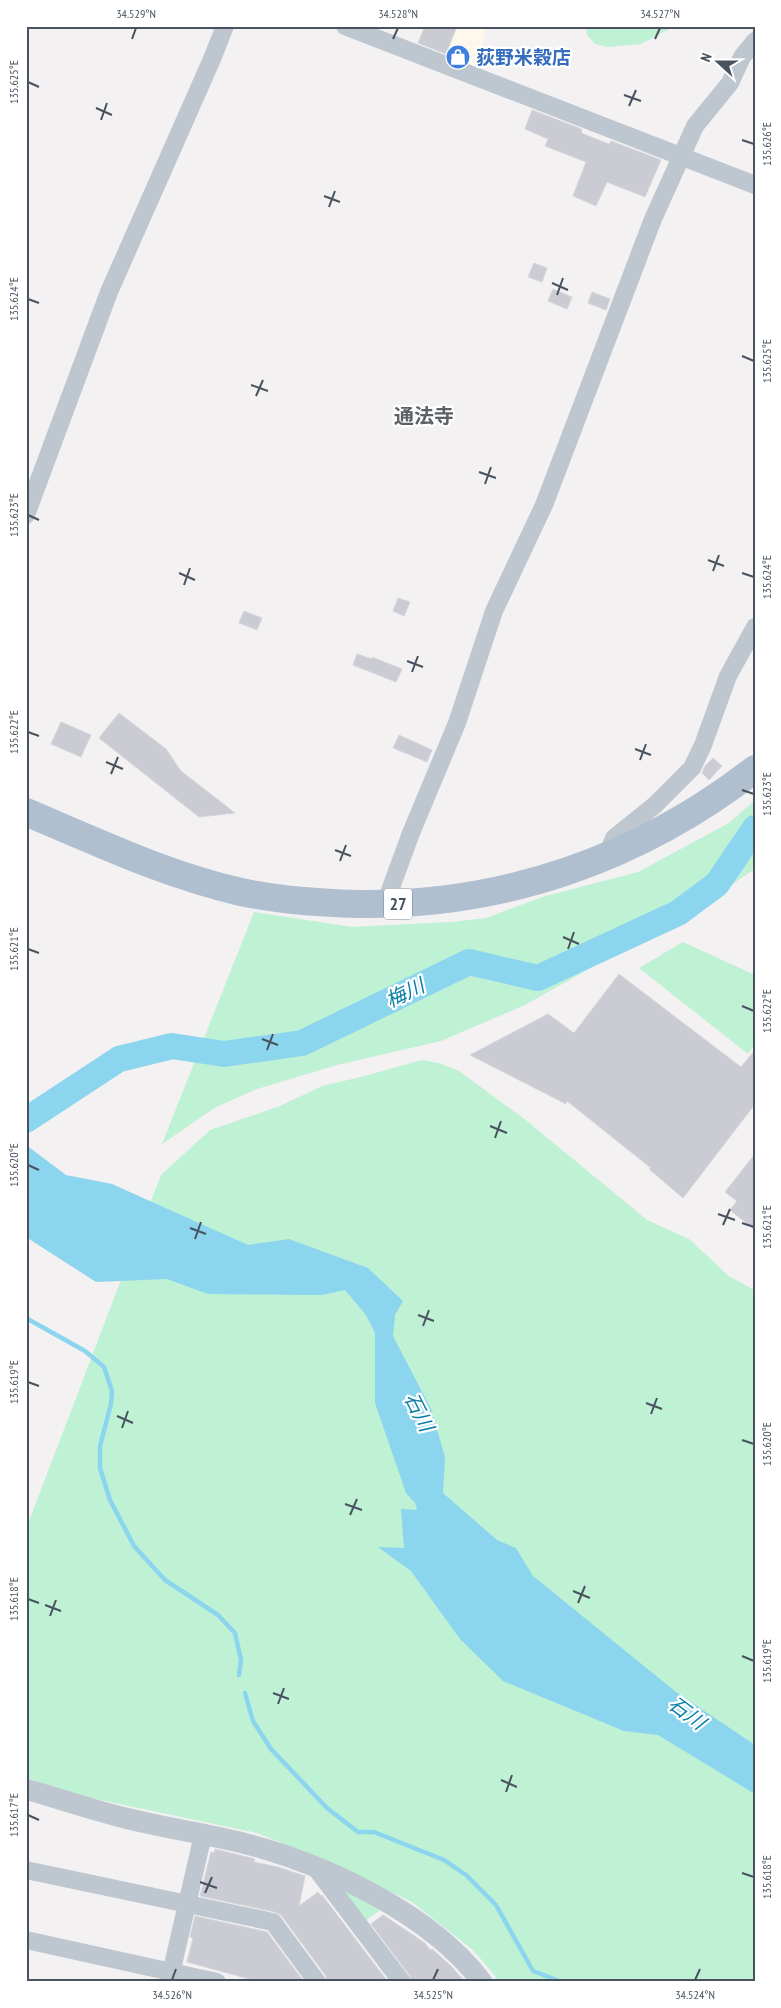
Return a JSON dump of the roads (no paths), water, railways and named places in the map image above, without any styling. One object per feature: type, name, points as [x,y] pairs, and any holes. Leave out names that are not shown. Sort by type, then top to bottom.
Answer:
[{"type":"main road","name":"27","points":[[26,812],[166,870],[242,892],[299,901],[385,904],[445,900],[509,889],[550,878],[647,839],[675,824],[726,791],[755,769]]},
{"type":"street","points":[[26,515],[109,292],[225,26]]},
{"type":"street","points":[[345,26],[755,185]]},
{"type":"street","points":[[385,904],[411,833],[458,723],[494,611],[544,505],[653,218],[695,126],[730,83],[742,57],[755,41]]},
{"type":"street","points":[[606,856],[614,838],[655,805],[692,768],[703,745],[728,676],[755,626]]},
{"type":"street","points":[[26,1789],[117,1816],[244,1843],[315,1867],[376,1895],[403,1912],[426,1928],[450,1949],[482,1982]]},
{"type":"street","points":[[170,1977],[203,1835]]},
{"type":"street","points":[[315,1867],[402,1982]]},
{"type":"street","points":[[26,1870],[273,1922],[316,1982]]},
{"type":"street","points":[[26,1940],[170,1977],[216,1982]]},
{"type":"water","name":"石川","points":[[26,1145],[66,1175],[112,1184],[248,1245],[289,1239],[368,1268],[403,1301],[395,1315],[393,1336],[431,1409],[445,1457],[443,1493],[497,1540],[516,1548],[533,1576],[676,1692],[755,1745],[755,1794],[658,1735],[624,1731],[503,1681],[460,1639],[411,1571],[378,1547],[404,1548],[401,1509],[417,1510],[415,1503],[406,1493],[375,1403],[375,1333],[366,1315],[345,1290],[322,1295],[208,1294],[167,1279],[96,1282],[26,1237]]},
{"type":"waterway","name":"梅川","points":[[26,1120],[119,1059],[172,1046],[224,1054],[302,1043],[469,962],[538,978],[678,913],[717,884],[755,828]]},
{"type":"waterway","points":[[26,1318],[85,1351],[104,1367],[112,1391],[111,1404],[100,1446],[100,1468],[110,1500],[134,1546],[165,1580],[218,1615],[235,1633],[241,1660],[239,1675]]},
{"type":"waterway","points":[[245,1693],[253,1721],[271,1749],[327,1808],[358,1832],[374,1832],[444,1860],[466,1875],[496,1905],[533,1971],[562,1982]]},
{"type":"place","name":"荻野米穀店","points":[[458,57]]},
{"type":"district","name":"通法寺","points":[[424,416]]}]
